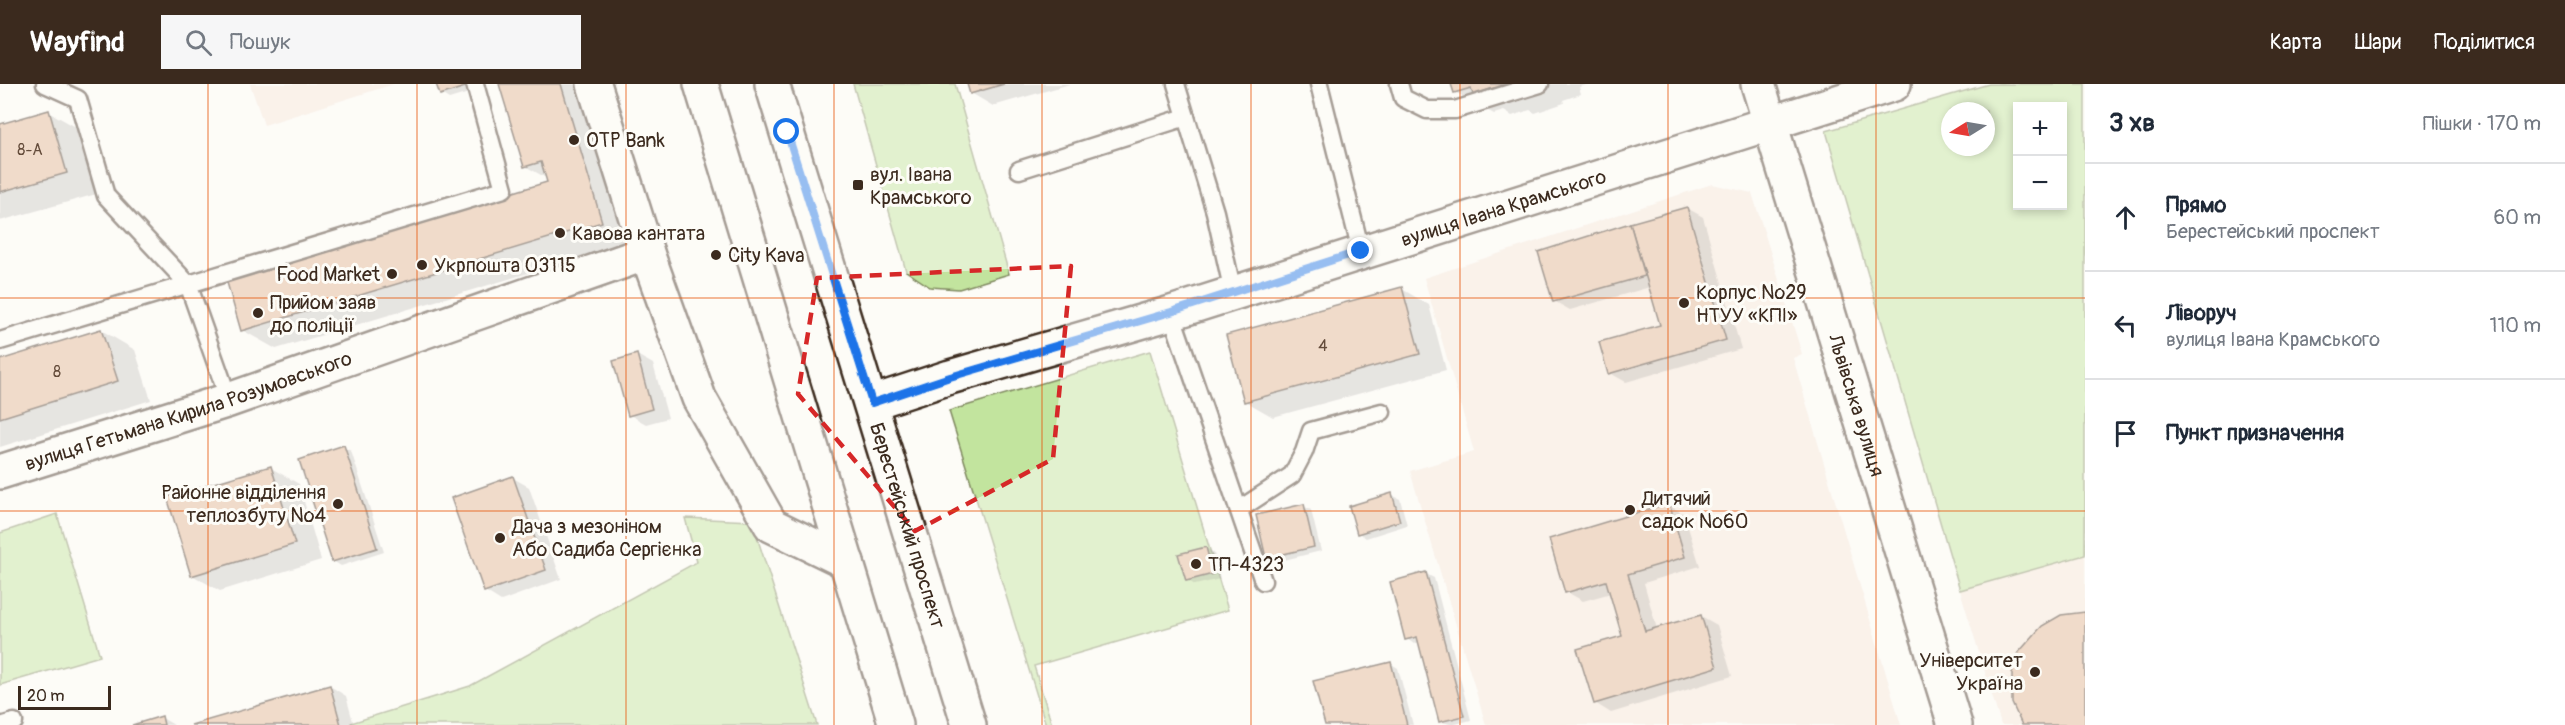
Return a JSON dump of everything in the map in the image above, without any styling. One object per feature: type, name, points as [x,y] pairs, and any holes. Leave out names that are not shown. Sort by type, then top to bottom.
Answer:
[{"type":"street","points":[[594,84],[647,253],[699,398],[771,525],[847,562]]},
{"type":"street","points":[[700,84],[896,725]]},
{"type":"street","name":"Берестейський проспект","points":[[772,84],[872,403],[969,725]]},
{"type":"street","name":"Львівська вулиця","points":[[1758,84],[1955,725]]},
{"type":"street","name":"вулиця Івана Крамського","points":[[872,403],[950,377],[1171,312],[1894,84]]},
{"type":"street","name":"вулиця Гетьмана Кирила Розумовського","points":[[0,472],[229,400],[647,253]]},
{"type":"lane","points":[[0,341],[504,189],[475,84]]},
{"type":"lane","points":[[1176,84],[1215,212],[1233,292]]},
{"type":"lane","points":[[1319,84],[1361,251]]},
{"type":"lane","points":[[1399,84],[1403,98],[1427,110],[1455,110],[1540,84]]},
{"type":"lane","points":[[53,86],[78,99],[106,195],[188,284],[229,400]]},
{"type":"lane","points":[[1018,170],[1186,117]]},
{"type":"lane","points":[[1171,312],[1263,581]]},
{"type":"lane","points":[[1240,510],[1292,475],[1304,452],[1311,431],[1382,412]]},
{"type":"highlighted area","points":[[1071,266],[1053,459],[915,531],[798,394],[817,278]]},
{"type":"shaded area","points":[[250,84],[394,84],[264,125]]},
{"type":"shaded area","name":"Дитячий садок №60","points":[[1712,184],[1752,193],[1802,354],[1793,358],[1901,725],[1486,725],[1410,471],[1474,452],[1424,278]]},
{"type":"shaded area","name":"Університет Україна","points":[[2085,555],[2085,725],[2001,725],[1960,590]]},
{"type":"green space","points":[[853,84],[955,84],[1009,274],[959,289],[930,287],[906,271]]},
{"type":"green space","points":[[1989,84],[2085,84],[2085,555],[1960,590],[1826,131]]},
{"type":"green space","points":[[1150,351],[1228,610],[1034,666],[1052,725],[1046,725],[949,411]]},
{"type":"green space","points":[[57,514],[100,656],[0,685],[0,533]]},
{"type":"green space","points":[[685,518],[752,521],[817,725],[351,725],[351,723],[470,686],[697,562]]},
{"type":"building","points":[[436,84],[464,84],[465,87],[440,95]]},
{"type":"building","points":[[499,84],[561,84],[602,222],[241,331],[226,279],[547,182],[541,162],[524,167]]},
{"type":"building","points":[[967,84],[1004,84],[970,94]]},
{"type":"building","points":[[1451,84],[1519,84],[1495,92],[1494,88],[1473,95],[1471,88],[1454,93]]},
{"type":"building","points":[[49,110],[67,173],[0,192],[0,124]]},
{"type":"building","name":"Корпус №29 НТУУ «КПІ»","points":[[1687,207],[1726,340],[1608,374],[1599,342],[1660,325],[1630,223]]},
{"type":"building","points":[[1630,223],[1645,276],[1553,302],[1538,252]]},
{"type":"building","points":[[1402,287],[1420,354],[1244,402],[1226,335]]},
{"type":"building","points":[[101,329],[118,381],[0,418],[0,360]]},
{"type":"building","points":[[637,354],[652,409],[628,416],[613,361]]},
{"type":"building","name":"Районне відділення теплозбуту №4","points":[[344,445],[377,548],[332,562],[299,460]]},
{"type":"building","points":[[271,466],[295,544],[191,576],[167,497]]},
{"type":"building","points":[[513,476],[546,570],[484,592],[451,498]]},
{"type":"building","points":[[1392,493],[1400,521],[1357,534],[1349,506]]},
{"type":"building","points":[[1669,503],[1685,557],[1628,574],[1645,631],[1701,615],[1717,667],[1594,704],[1577,649],[1622,636],[1606,581],[1565,593],[1549,539]]},
{"type":"building","points":[[1304,504],[1314,547],[1266,558],[1256,515]]},
{"type":"building","name":"ТП-4323","points":[[1206,547],[1213,574],[1186,581],[1178,554]]},
{"type":"building","points":[[1426,572],[1464,716],[1439,722],[1417,637],[1405,640],[1390,582]]},
{"type":"building","points":[[2085,612],[2085,725],[2022,725],[2012,703],[2012,673],[2019,652],[2042,626],[2061,615]]},
{"type":"building","points":[[1391,662],[1407,725],[1325,725],[1313,681]]},
{"type":"building","points":[[330,685],[341,725],[191,725]]},
{"type":"building","points":[[162,716],[164,725],[132,725]]},
{"type":"place","name":"OTP Bank","points":[[574,140]]},
{"type":"place","name":"вул. Івана Крамського","points":[[858,185]]},
{"type":"place","name":"Кавова кантата","points":[[560,233]]},
{"type":"place","name":"City Kava","points":[[716,255]]},
{"type":"place","name":"Укрпошта 03115","points":[[422,265]]},
{"type":"place","name":"Food Market","points":[[392,274]]},
{"type":"place","name":"Корпус №29 НТУУ «КПІ»","points":[[1684,303]]},
{"type":"place","name":"Прийом заяв до поліції","points":[[258,313]]},
{"type":"place","name":"Районне відділення теплозбуту №4","points":[[338,504]]},
{"type":"place","name":"Дитячий садок №60","points":[[1630,510]]},
{"type":"place","name":"Дача з мезоніном Або Садиба Сергієнка","points":[[500,538]]},
{"type":"place","name":"ТП-4323","points":[[1196,564]]},
{"type":"place","name":"Університет Україна","points":[[2035,672]]},
{"type":"route","points":[[787,132],[872,403],[950,377],[1171,312],[1361,251]]}]
